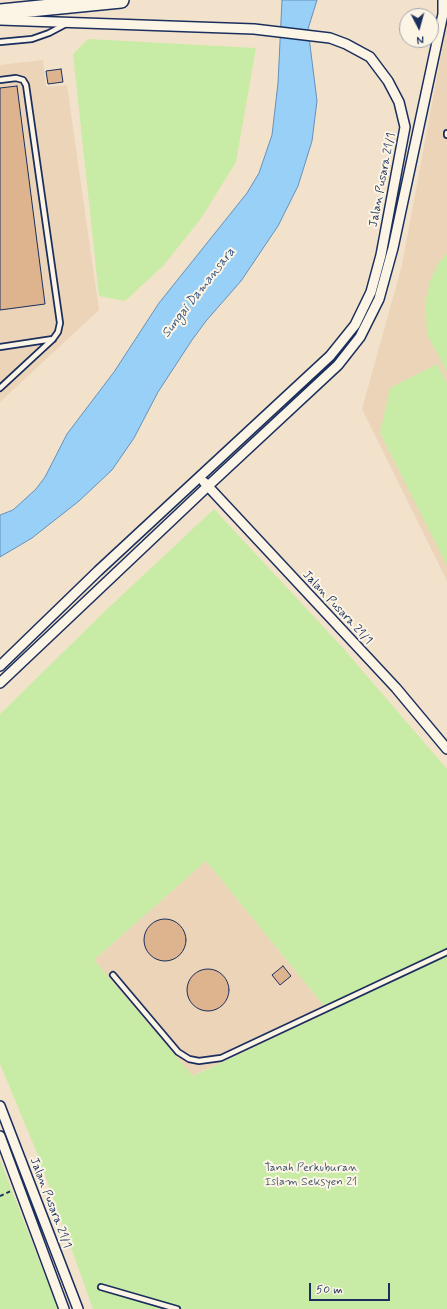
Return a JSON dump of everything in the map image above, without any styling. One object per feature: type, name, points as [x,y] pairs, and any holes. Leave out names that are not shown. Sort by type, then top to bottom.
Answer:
[{"type":"main road","points":[[0,12],[121,0]]},
{"type":"street","name":"Jalan Pusara 21/1","points":[[0,683],[338,365],[360,337],[379,299],[393,248],[443,14],[444,0]]},
{"type":"street","name":"Jalan Pusara 21/1","points":[[0,20],[254,29],[330,38],[346,44],[370,57],[388,81],[399,102],[405,127],[381,255],[370,292],[355,325],[330,356],[98,571],[0,666]]},
{"type":"street","name":"Jalan Pusara 21/1","points":[[200,478],[396,688],[447,749]]},
{"type":"street","name":"Jalan Pusara 21/1","points":[[0,1106],[78,1309]]},
{"type":"street","name":"Jalan Pusara 21/1","points":[[0,1136],[64,1309]]},
{"type":"lane","points":[[0,42],[32,39],[49,33],[71,22]]},
{"type":"lane","points":[[0,80],[16,78],[23,80],[26,85],[60,323],[58,332],[53,339],[0,388]]},
{"type":"lane","points":[[0,347],[53,339]]},
{"type":"lane","points":[[114,975],[178,1052],[199,1061],[221,1058],[447,952]]},
{"type":"lane","points":[[100,1287],[177,1309]]},
{"type":"shaded area","points":[[447,22],[447,581],[362,409],[402,265]]},
{"type":"shaded area","points":[[43,60],[46,87],[67,85],[99,310],[0,402],[0,65]]},
{"type":"shaded area","points":[[206,861],[329,1012],[192,1076],[94,960]]},
{"type":"green space","points":[[88,39],[256,48],[236,162],[200,220],[163,266],[125,301],[99,296],[73,54]]},
{"type":"green space","points":[[447,253],[447,372],[427,334],[426,299],[430,281],[438,264]]},
{"type":"green space","points":[[437,364],[447,383],[447,566],[380,433],[390,388]]},
{"type":"green space","name":"Tanah Perkuburan Islam Seksyen 21","points":[[214,509],[343,648],[447,769],[447,1309],[93,1309],[37,1153],[0,1064],[0,714],[104,612]],"holes":[[[206,861],[329,1012],[193,1076],[94,960]]]},
{"type":"green space","points":[[0,1160],[58,1309],[0,1309]]},
{"type":"water","name":"Sungai Damansara","points":[[282,0],[317,0],[308,29],[317,101],[312,141],[298,186],[278,226],[241,281],[206,321],[192,340],[158,392],[134,438],[112,470],[79,501],[32,538],[0,557],[0,515],[13,510],[36,489],[45,477],[67,434],[114,372],[159,303],[247,193],[259,173],[272,135],[278,83]]},
{"type":"building","points":[[61,69],[63,82],[48,84],[46,71]]},
{"type":"building","points":[[17,86],[45,304],[0,310],[0,88]]},
{"type":"building","points":[[165,919],[180,925],[186,940],[180,955],[165,961],[150,955],[144,940],[150,925]]},
{"type":"building","points":[[283,966],[291,976],[280,985],[272,975]]},
{"type":"building","points":[[208,969],[223,975],[229,990],[223,1005],[208,1011],[193,1005],[187,990],[193,975]]}]
